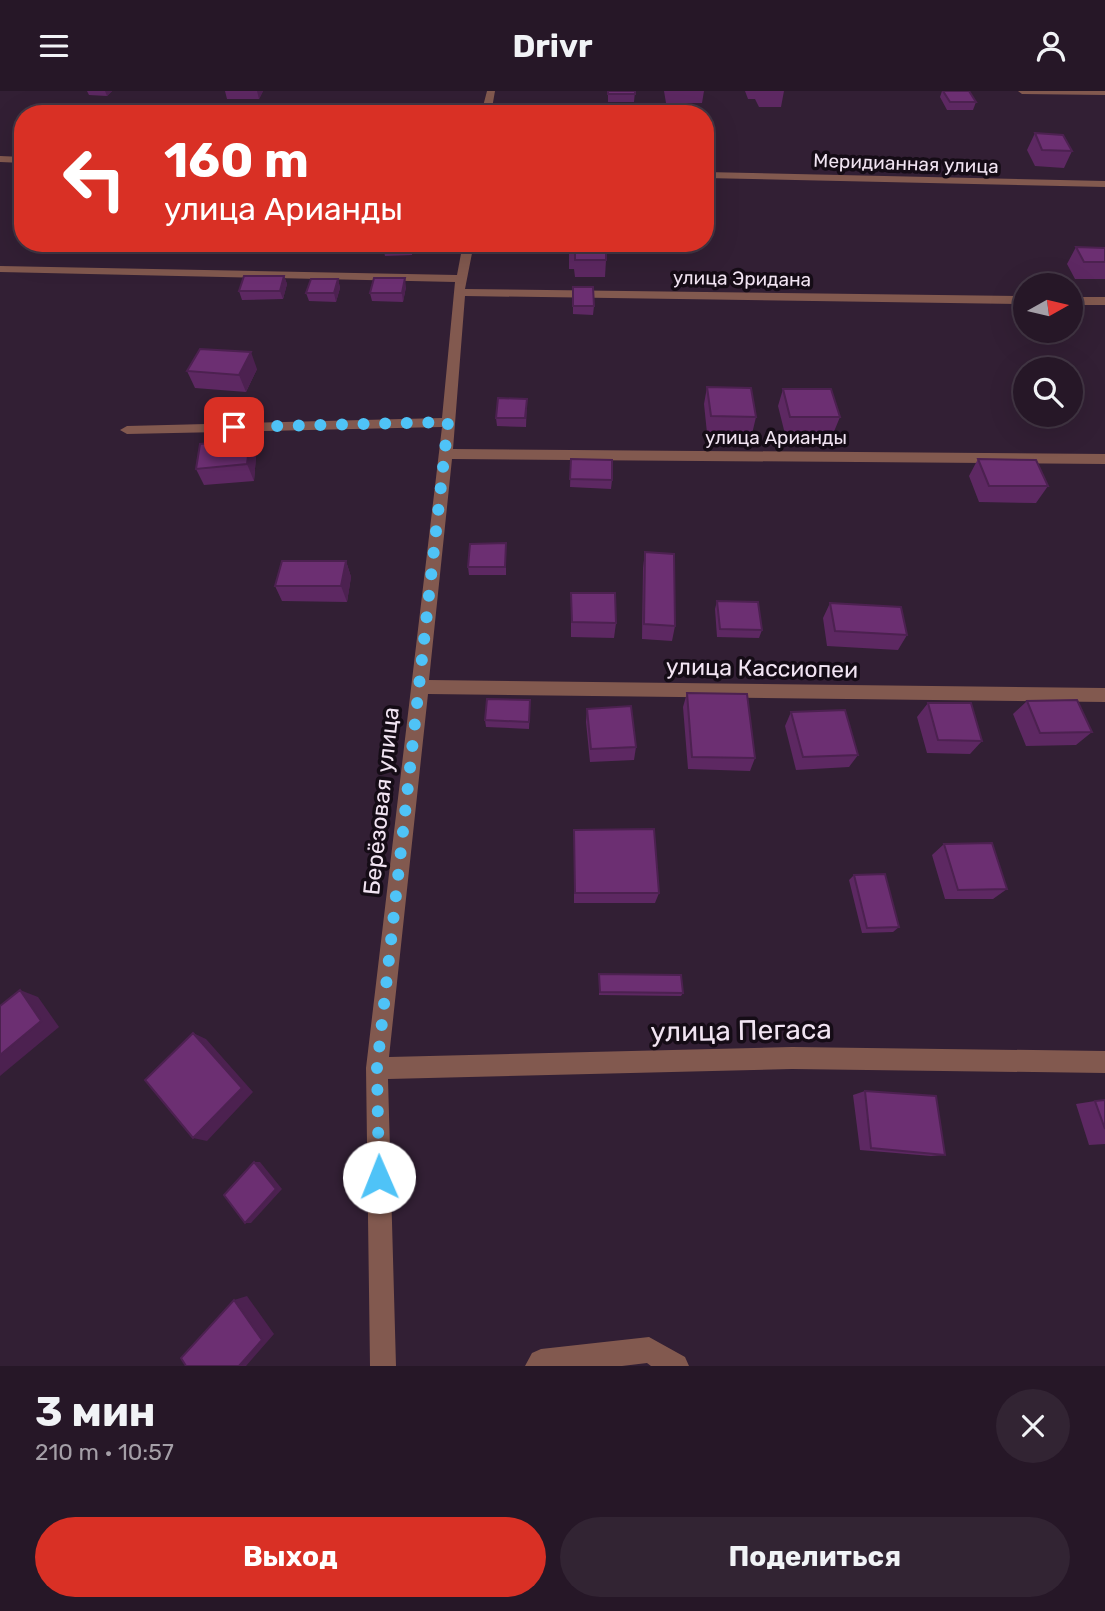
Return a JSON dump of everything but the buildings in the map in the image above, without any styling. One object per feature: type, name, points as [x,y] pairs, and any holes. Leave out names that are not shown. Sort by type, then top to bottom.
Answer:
[{"type":"street","points":[[1023,91],[1105,92]]},
{"type":"street","name":"Меридианная улица","points":[[714,175],[1105,184]]},
{"type":"street","name":"Берёзовая улица","points":[[383,1366],[377,1068],[446,454],[460,285],[467,252]]},
{"type":"street","name":"улица Эридана","points":[[0,269],[1013,300]]},
{"type":"street","points":[[1083,301],[1105,301]]},
{"type":"street","points":[[127,430],[448,422]]},
{"type":"street","name":"улица Арианды","points":[[446,454],[1105,459]]},
{"type":"street","name":"улица Кассиопеи","points":[[418,687],[1105,695]]},
{"type":"street","name":"улица Пегаса","points":[[377,1068],[792,1058],[1105,1062]]},
{"type":"street","points":[[538,1366],[541,1362],[649,1350],[676,1366]]},
{"type":"route","points":[[234,427],[448,422],[377,1068],[379,1177]]}]
